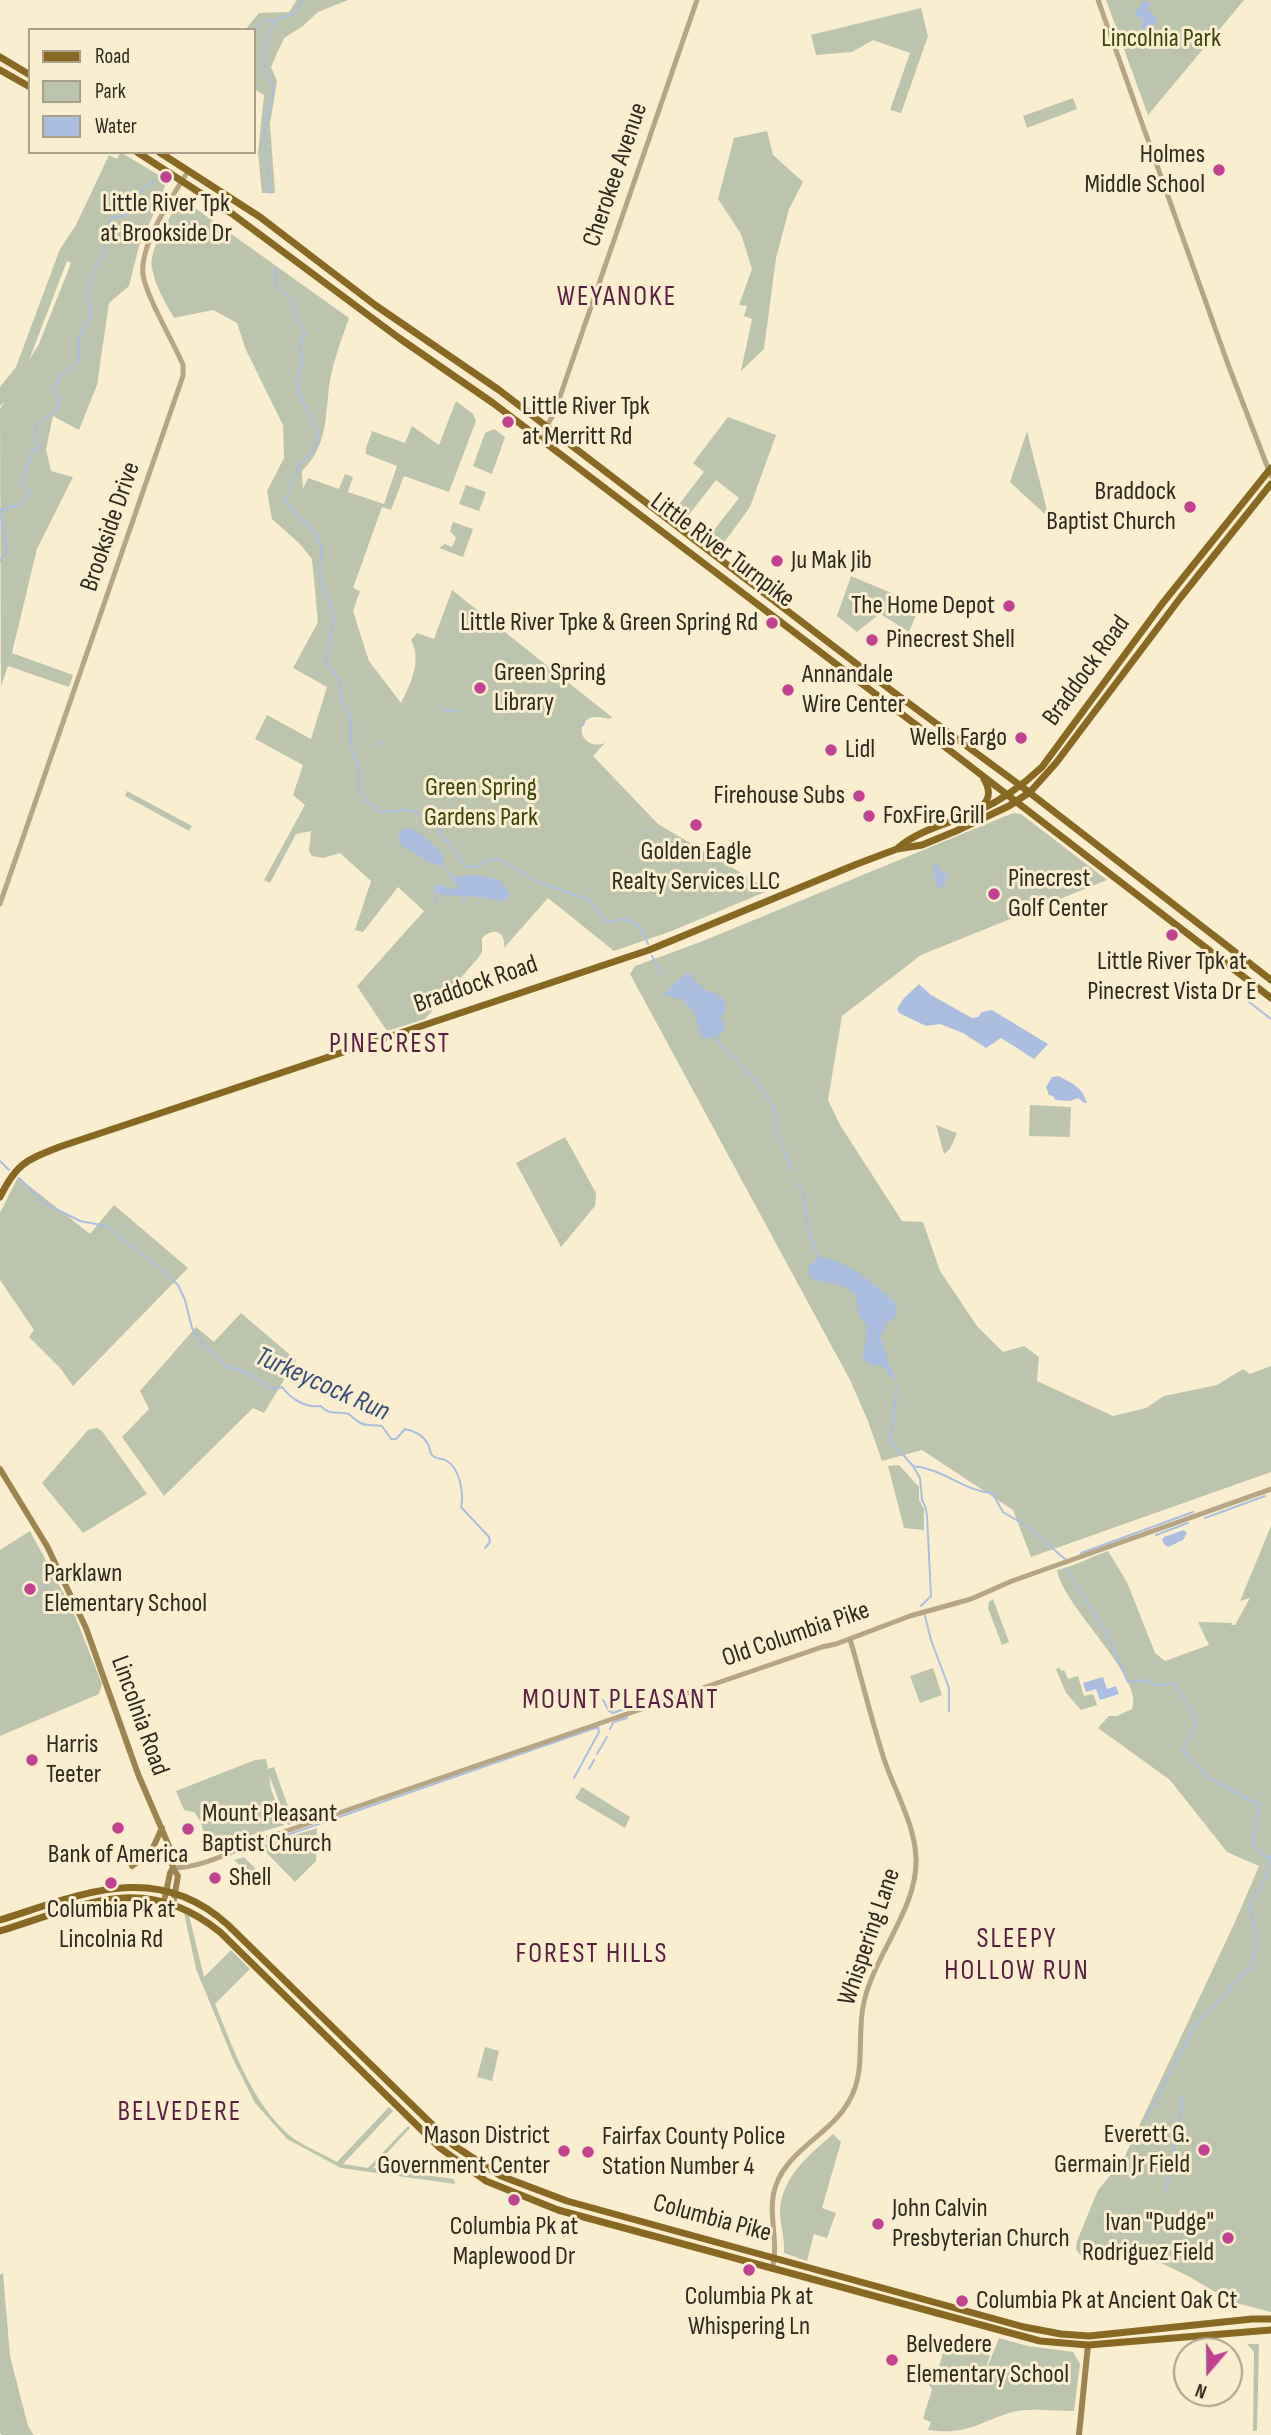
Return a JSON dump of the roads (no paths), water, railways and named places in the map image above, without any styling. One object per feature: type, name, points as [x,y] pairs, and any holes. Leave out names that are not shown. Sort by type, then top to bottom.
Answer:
[{"type":"main road","points":[[0,57],[28,74]]},
{"type":"main road","points":[[0,69],[28,86]]},
{"type":"main road","name":"Little River Turnpike","points":[[140,154],[231,213],[540,439],[1271,998]]},
{"type":"main road","name":"Little River Turnpike","points":[[162,154],[260,217],[375,305],[499,390],[892,691],[1030,792],[1271,980]]},
{"type":"main road","name":"Braddock Road","points":[[897,849],[909,838],[973,813],[1007,795],[1021,786],[1050,757],[1162,604],[1270,472]]},
{"type":"main road","name":"Braddock Road","points":[[0,1197],[15,1170],[33,1158],[62,1146],[676,940],[897,849],[932,841],[1015,802],[1030,792],[1056,763],[1181,597],[1271,484]]},
{"type":"main road","points":[[973,813],[984,805],[989,793],[985,780],[979,773]]},
{"type":"main road","name":"Lincolnia Road","points":[[0,1469],[47,1546],[73,1599],[104,1676],[138,1774],[162,1828],[173,1868],[178,1876],[175,1893],[169,1903]]},
{"type":"main road","points":[[132,1867],[151,1853],[162,1828]]},
{"type":"main road","points":[[169,1903],[166,1891],[173,1868]]},
{"type":"main road","name":"Columbia Pike","points":[[0,1920],[105,1889],[129,1886],[175,1893],[196,1902],[222,1919],[440,2134],[488,2170],[568,2202],[1024,2327],[1061,2334],[1089,2336],[1271,2319]]},
{"type":"main road","name":"Columbia Pike","points":[[0,1931],[113,1898],[140,1897],[169,1903],[196,1914],[220,1932],[440,2148],[476,2175],[522,2197],[558,2210],[1021,2337],[1052,2343],[1088,2345],[1271,2330]]},
{"type":"main road","points":[[1079,2435],[1089,2336]]},
{"type":"street","name":"Cherokee Avenue","points":[[540,439],[547,427],[697,0]]},
{"type":"street","points":[[1098,0],[1270,472]]},
{"type":"street","name":"Brookside Drive","points":[[0,904],[183,376],[183,365],[148,288],[143,266],[152,237],[188,170]]},
{"type":"street","name":"Old Columbia Pike","points":[[173,1868],[188,1867],[215,1858],[251,1843],[617,1716],[850,1639],[910,1616],[971,1599],[1013,1581],[1271,1489]]},
{"type":"street","name":"Whispering Lane","points":[[772,2269],[775,2259],[772,2207],[775,2186],[790,2163],[837,2118],[850,2100],[858,2079],[861,2020],[869,1984],[909,1899],[915,1876],[916,1854],[912,1835],[885,1760],[850,1639]]},
{"type":"water","points":[[1144,0],[1150,4],[1147,10],[1158,19],[1147,33],[1140,27],[1144,22],[1134,14]]},
{"type":"water","points":[[407,827],[436,848],[444,858],[441,865],[432,864],[399,843],[398,833]]},
{"type":"water","points":[[932,863],[942,872],[946,872],[945,885],[939,889],[936,885]]},
{"type":"water","points":[[479,875],[499,880],[510,893],[506,901],[435,892],[434,887],[437,884],[457,888],[458,885],[452,881],[452,877]]},
{"type":"water","points":[[686,973],[701,986],[724,999],[726,1005],[721,1018],[725,1026],[716,1037],[701,1038],[693,1011],[682,1000],[663,994]]},
{"type":"water","points":[[919,984],[931,995],[972,1018],[992,1010],[1048,1044],[1034,1059],[1001,1038],[986,1048],[963,1033],[940,1024],[926,1026],[899,1013],[897,1009],[904,998]]},
{"type":"water","points":[[1059,1076],[1079,1089],[1087,1103],[1078,1098],[1070,1101],[1055,1100],[1049,1095],[1046,1087],[1052,1077]]},
{"type":"water","points":[[818,1257],[850,1267],[895,1302],[897,1315],[885,1325],[880,1337],[895,1382],[881,1365],[872,1365],[862,1359],[866,1326],[858,1314],[856,1296],[846,1287],[812,1279],[808,1274],[808,1267]]},
{"type":"water","points":[[1184,1530],[1187,1533],[1183,1540],[1168,1547],[1164,1544],[1164,1537]]},
{"type":"water","points":[[1103,1677],[1107,1689],[1116,1686],[1119,1694],[1100,1700],[1096,1689],[1086,1692],[1083,1683]]},
{"type":"waterway","name":"Turkeycock Run","points":[[270,193],[264,129],[274,90],[264,64],[264,48],[273,24],[278,19],[295,13],[302,0]]},
{"type":"waterway","name":"Turkeycock Run","points":[[255,28],[267,20],[275,22]]},
{"type":"waterway","name":"Turkeycock Run","points":[[0,561],[7,551],[0,510],[18,505],[30,492],[21,484],[33,451],[40,448],[35,441],[36,424],[57,411],[60,399],[53,391],[61,376],[79,361],[79,337],[91,316],[87,292],[96,266],[105,254],[106,226],[112,218],[126,215],[131,200],[154,180]]},
{"type":"waterway","name":"Turkeycock Run","points":[[277,268],[277,289],[291,297],[305,334],[300,343],[302,366],[298,374],[297,388],[319,435],[313,453],[300,462],[286,500],[315,533],[320,543],[320,576],[333,616],[326,660],[339,678],[342,701],[351,720],[351,747],[359,768],[359,790],[380,812],[407,810],[431,817],[466,866],[477,867],[489,860],[499,859],[536,881],[589,900],[609,922],[621,919],[631,921],[642,930],[648,944]]},
{"type":"waterway","points":[[441,707],[445,711],[460,710]]},
{"type":"waterway","points":[[377,745],[383,741]]},
{"type":"waterway","points":[[442,863],[452,877]]},
{"type":"waterway","points":[[436,893],[436,903]]},
{"type":"waterway","points":[[463,905],[465,896]]},
{"type":"waterway","name":"Turkeycock Run","points":[[652,956],[662,974]]},
{"type":"waterway","points":[[1234,989],[1240,996]]},
{"type":"waterway","points":[[1249,1002],[1271,1019]]},
{"type":"waterway","name":"Turkeycock Run","points":[[715,1036],[771,1102],[776,1115],[776,1130],[792,1170]]},
{"type":"waterway","name":"Turkeycock Run","points":[[0,1161],[9,1170]]},
{"type":"waterway","name":"Turkeycock Run","points":[[19,1178],[44,1203],[80,1221],[106,1226],[162,1269],[178,1285],[192,1328],[201,1343],[226,1366],[249,1373],[272,1389],[282,1387],[294,1399],[304,1404],[321,1406],[330,1412],[349,1414],[364,1424],[382,1426],[391,1439],[396,1439],[405,1429],[421,1436],[432,1455],[447,1461],[458,1475],[462,1495],[461,1507],[489,1537],[490,1542],[485,1548]]},
{"type":"waterway","name":"Turkeycock Run","points":[[798,1183],[803,1191],[808,1229],[819,1259]]},
{"type":"waterway","name":"Turkeycock Run","points":[[887,1364],[894,1378]]},
{"type":"waterway","name":"Turkeycock Run","points":[[896,1383],[890,1440],[920,1478],[922,1500],[927,1515],[931,1596],[921,1606]]},
{"type":"waterway","name":"Turkeycock Run","points":[[913,1466],[992,1493],[1003,1512],[1028,1527],[1065,1559]]},
{"type":"waterway","points":[[1205,1518],[1265,1496]]},
{"type":"waterway","points":[[1081,1553],[1193,1512]]},
{"type":"waterway","points":[[1156,1535],[1188,1523]]},
{"type":"waterway","name":"Turkeycock Run","points":[[1066,1568],[1105,1631],[1128,1682],[1145,1680],[1156,1686],[1174,1683],[1192,1710],[1196,1727],[1183,1750],[1207,1777],[1259,1805],[1253,1844],[1271,1859]]},
{"type":"waterway","name":"Turkeycock Run","points":[[925,1616],[949,1688],[949,1711]]},
{"type":"waterway","points":[[654,1698],[669,1694]]},
{"type":"waterway","points":[[603,1700],[613,1713],[646,1701]]},
{"type":"waterway","points":[[614,1722],[627,1718]]},
{"type":"waterway","points":[[610,1729],[613,1723]]},
{"type":"waterway","points":[[267,1842],[598,1727],[599,1732],[574,1778]]},
{"type":"waterway","points":[[597,1754],[607,1737]]},
{"type":"waterway","points":[[589,1769],[594,1760]]},
{"type":"waterway","points":[[1145,2120],[1196,2024],[1251,1967],[1257,1946],[1250,1905],[1263,1883],[1271,1856]]},
{"type":"waterway","points":[[1166,2190],[1184,2095]]},
{"type":"place","name":"Holmes Middle School","points":[[1219,170]]},
{"type":"place","name":"Little River Tpk at Brookside Dr","points":[[166,177]]},
{"type":"place","name":"Little River Tpk at Merritt Rd","points":[[508,422]]},
{"type":"place","name":"Braddock Baptist Church","points":[[1190,507]]},
{"type":"place","name":"Ju Mak Jib","points":[[777,561]]},
{"type":"place","name":"The Home Depot","points":[[1009,606]]},
{"type":"place","name":"Little River Tpke & Green Spring Rd","points":[[772,623]]},
{"type":"place","name":"Pinecrest Shell","points":[[872,640]]},
{"type":"place","name":"Green Spring Library","points":[[480,688]]},
{"type":"place","name":"Annandale Wire Center","points":[[788,690]]},
{"type":"place","name":"Wells Fargo","points":[[1021,738]]},
{"type":"place","name":"Lidl","points":[[831,750]]},
{"type":"place","name":"Firehouse Subs","points":[[859,796]]},
{"type":"place","name":"FoxFire Grill","points":[[869,816]]},
{"type":"place","name":"Golden Eagle Realty Services LLC","points":[[696,825]]},
{"type":"place","name":"Pinecrest Golf Center","points":[[994,894]]},
{"type":"place","name":"Little River Tpk at Pinecrest Vista Dr E","points":[[1172,935]]},
{"type":"place","name":"Parklawn Elementary School","points":[[30,1589]]},
{"type":"place","name":"Harris Teeter","points":[[32,1760]]},
{"type":"place","name":"Bank of America","points":[[118,1828]]},
{"type":"place","name":"Mount Pleasant Baptist Church","points":[[188,1829]]},
{"type":"place","name":"Shell","points":[[215,1878]]},
{"type":"place","name":"Columbia Pk at Lincolnia Rd","points":[[111,1883]]},
{"type":"place","name":"Everett G. Germain Jr Field","points":[[1204,2150]]},
{"type":"place","name":"Mason District Government Center","points":[[564,2151]]},
{"type":"place","name":"Fairfax County Police Station Number 4","points":[[588,2152]]},
{"type":"place","name":"Columbia Pk at Maplewood Dr","points":[[514,2200]]},
{"type":"place","name":"John Calvin Presbyterian Church","points":[[878,2224]]},
{"type":"place","name":"Ivan \"Pudge\" Rodriguez Field","points":[[1228,2238]]},
{"type":"place","name":"Columbia Pk at Whispering Ln","points":[[749,2270]]},
{"type":"place","name":"Columbia Pk at Ancient Oak Ct","points":[[962,2301]]},
{"type":"place","name":"Belvedere Elementary School","points":[[892,2360]]},
{"type":"district","name":"WEYANOKE","points":[[617,298]]},
{"type":"district","name":"PINECREST","points":[[390,1045]]},
{"type":"district","name":"MOUNT PLEASANT","points":[[621,1701]]},
{"type":"district","name":"FOREST HILLS","points":[[592,1955]]},
{"type":"district","name":"SLEEPY HOLLOW RUN","points":[[1017,1956]]},
{"type":"district","name":"BELVEDERE","points":[[180,2113]]},
{"type":"park label","name":"Lincolnia Park","points":[[1161,39]]},
{"type":"park label","name":"Green Spring Gardens Park","points":[[481,803]]}]
